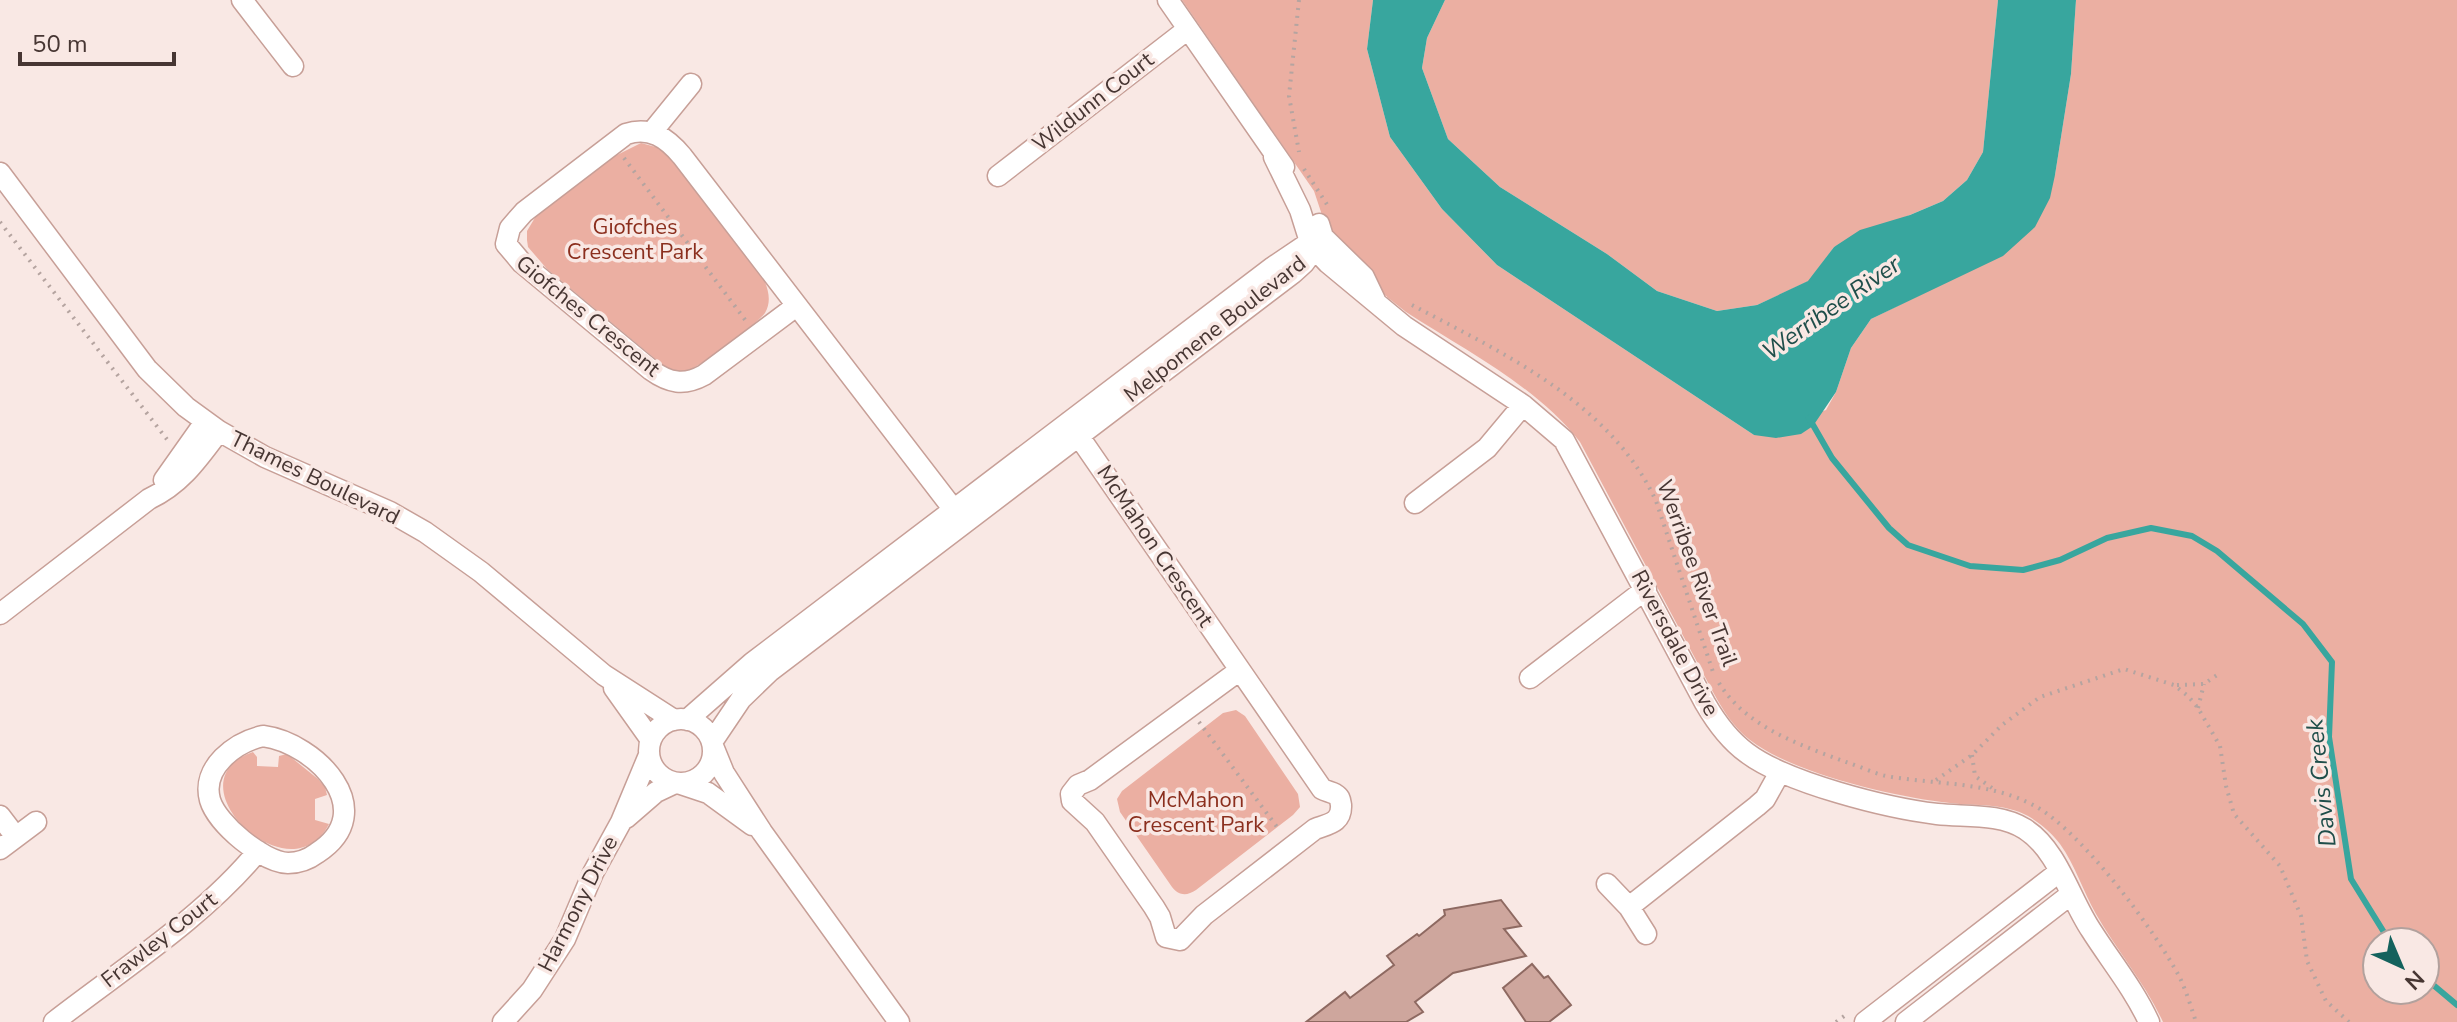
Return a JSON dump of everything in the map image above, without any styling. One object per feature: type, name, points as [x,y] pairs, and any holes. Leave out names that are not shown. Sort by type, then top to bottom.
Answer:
[{"type":"street","points":[[242,0],[293,66]]},
{"type":"street","name":"Riversdale Drive","points":[[1168,0],[1284,154],[1312,203],[1316,243],[1359,271],[1376,303],[1404,326],[1523,405],[1546,422],[1570,448],[1714,718],[1746,753],[1780,772],[1873,802],[1933,813],[2005,820],[2036,837],[2139,1001],[2149,1022]]},
{"type":"street","name":"Wildunn Court","points":[[998,176],[1188,29]]},
{"type":"street","points":[[691,84],[652,132],[672,143],[958,516]]},
{"type":"street","name":"Giofches Crescent","points":[[652,132],[634,132],[613,144],[516,220],[506,236],[506,244],[512,254],[651,370],[673,382],[694,381],[704,375],[795,307]]},
{"type":"street","name":"Thames Boulevard","points":[[0,173],[147,369],[186,407],[265,457],[390,512],[425,532],[481,572],[604,675],[681,720]]},
{"type":"street","name":"Melpomene Boulevard","points":[[681,720],[752,663],[1293,273],[1316,243]]},
{"type":"street","points":[[1415,503],[1487,448],[1523,405]]},
{"type":"street","points":[[149,499],[182,456],[212,426]]},
{"type":"street","points":[[0,614],[149,499],[183,478],[212,426]]},
{"type":"street","name":"McMahon Crescent","points":[[1074,429],[1322,789],[1337,795],[1340,800],[1338,819],[1329,826],[1315,829],[1204,915],[1180,940],[1166,937],[1154,907],[1095,822],[1072,801],[1071,794],[1078,785],[1090,780],[1240,670]]},
{"type":"street","name":"Melpomene Boulevard","points":[[712,744],[741,699],[770,671],[958,516]]},
{"type":"street","points":[[1530,678],[1646,589]]},
{"type":"street","name":"Thames Boulevard","points":[[604,675],[650,747]]},
{"type":"street","points":[[762,832],[708,793],[658,773],[650,747],[665,724],[681,720],[703,727],[724,773],[762,832],[899,1022]]},
{"type":"street","points":[[263,736],[291,743],[317,764],[339,787],[345,807],[340,831],[311,857],[287,863],[273,860],[258,851],[222,821],[210,800],[209,789],[217,765],[227,754],[251,739],[263,736]]},
{"type":"street","points":[[678,783],[690,782],[706,772],[712,744]]},
{"type":"street","name":"Harmony Drive","points":[[516,1018],[565,939],[593,873],[621,822],[650,747]]},
{"type":"street","points":[[1629,907],[1765,799],[1780,772]]},
{"type":"street","name":"Harmony Drive","points":[[621,822],[656,792],[678,783]]},
{"type":"street","points":[[0,816],[8,843],[36,822]]},
{"type":"street","name":"Frawley Court","points":[[54,1022],[198,910],[226,886],[258,851]]},
{"type":"street","points":[[1865,1022],[2059,872]]},
{"type":"street","points":[[1607,884],[1629,907],[1646,934]]},
{"type":"street","points":[[1906,1022],[2070,895]]},
{"type":"street","points":[[1916,983],[1931,1003]]},
{"type":"path","points":[[1299,0],[1289,96],[1301,164],[1329,208]]},
{"type":"path","points":[[613,144],[756,335]]},
{"type":"path","points":[[1284,154],[1301,164]]},
{"type":"path","points":[[0,222],[182,456]]},
{"type":"path","name":"Werribee River Trail","points":[[1411,305],[1501,353],[1558,388],[1620,444],[1645,476],[1656,501],[1714,674],[1728,697],[1747,714],[1794,741],[1884,776],[1995,791],[2034,805],[2063,825],[2144,919],[2180,978],[2196,1022]]},
{"type":"path","points":[[1934,781],[1972,755],[2002,725],[2040,697],[2124,669],[2174,685],[2204,684],[2220,673]]},
{"type":"path","points":[[2198,708],[2204,684]]},
{"type":"path","points":[[2174,685],[2198,708],[2220,746],[2234,814],[2280,866],[2301,916],[2307,961],[2326,1001],[2349,1022]]},
{"type":"path","points":[[1188,707],[1292,847]]},
{"type":"path","points":[[1972,755],[1975,776],[1995,791]]},
{"type":"green space","points":[[1182,0],[1373,0],[1367,49],[1390,137],[1442,209],[1497,265],[1754,435],[1826,410],[1836,392],[1851,348],[1871,319],[1944,283],[2055,175],[2071,74],[2076,0],[2457,0],[2457,1022],[2163,1022],[2096,914],[2065,852],[2037,822],[2009,809],[1927,800],[1846,782],[1792,763],[1750,740],[1733,724],[1717,699],[1580,442],[1521,386],[1387,297],[1326,227],[1314,191]]},
{"type":"green space","points":[[1445,0],[1998,0],[1983,152],[1967,180],[1943,201],[1834,247],[1809,281],[1757,305],[1717,311],[1657,291],[1607,254],[1500,187],[1448,139],[1422,68],[1427,38]]},
{"type":"green space","name":"Giofches Crescent Park","points":[[641,143],[663,149],[765,282],[768,294],[767,309],[760,318],[716,353],[686,371],[665,367],[547,269],[528,247],[527,231],[536,216],[615,156]]},
{"type":"green space","name":"McMahon Crescent Park","points":[[1236,710],[1245,716],[1298,794],[1300,807],[1196,890],[1180,893],[1172,887],[1120,812],[1117,799],[1122,791],[1223,713]]},
{"type":"green space","points":[[253,752],[257,757],[257,766],[278,767],[279,756],[287,754],[325,787],[327,795],[315,799],[315,820],[329,824],[311,844],[289,849],[265,842],[244,827],[229,808],[223,786],[230,767]]},
{"type":"water","name":"Werribee River","points":[[1373,0],[1445,0],[1427,38],[1422,68],[1448,139],[1500,187],[1607,254],[1657,291],[1717,311],[1757,305],[1808,281],[1834,247],[1860,230],[1943,201],[1967,180],[1983,152],[1998,0],[2076,0],[2071,74],[2050,198],[2035,227],[2003,256],[1871,319],[1851,348],[1836,392],[1813,426],[1801,434],[1776,438],[1754,435],[1497,265],[1442,209],[1390,137],[1367,49]]},
{"type":"building","points":[[1501,900],[1521,926],[1504,929],[1526,956],[1453,973],[1415,1002],[1423,1012],[1406,1022],[1306,1022],[1345,992],[1350,998],[1394,965],[1387,956],[1417,934],[1419,936],[1445,915],[1444,910]]},
{"type":"building","points":[[1532,964],[1544,978],[1548,976],[1571,1005],[1549,1022],[1526,1022],[1503,988]]},
{"type":"waterway","name":"Davis Creek","points":[[1809,418],[1832,458],[1889,528],[1908,545],[1970,566],[2023,570],[2060,560],[2107,538],[2151,528],[2192,536],[2217,551],[2303,624],[2332,662],[2329,737],[2351,879],[2380,926]]},
{"type":"waterway","name":"Davis Creek","points":[[2441,992],[2457,1005]]}]
